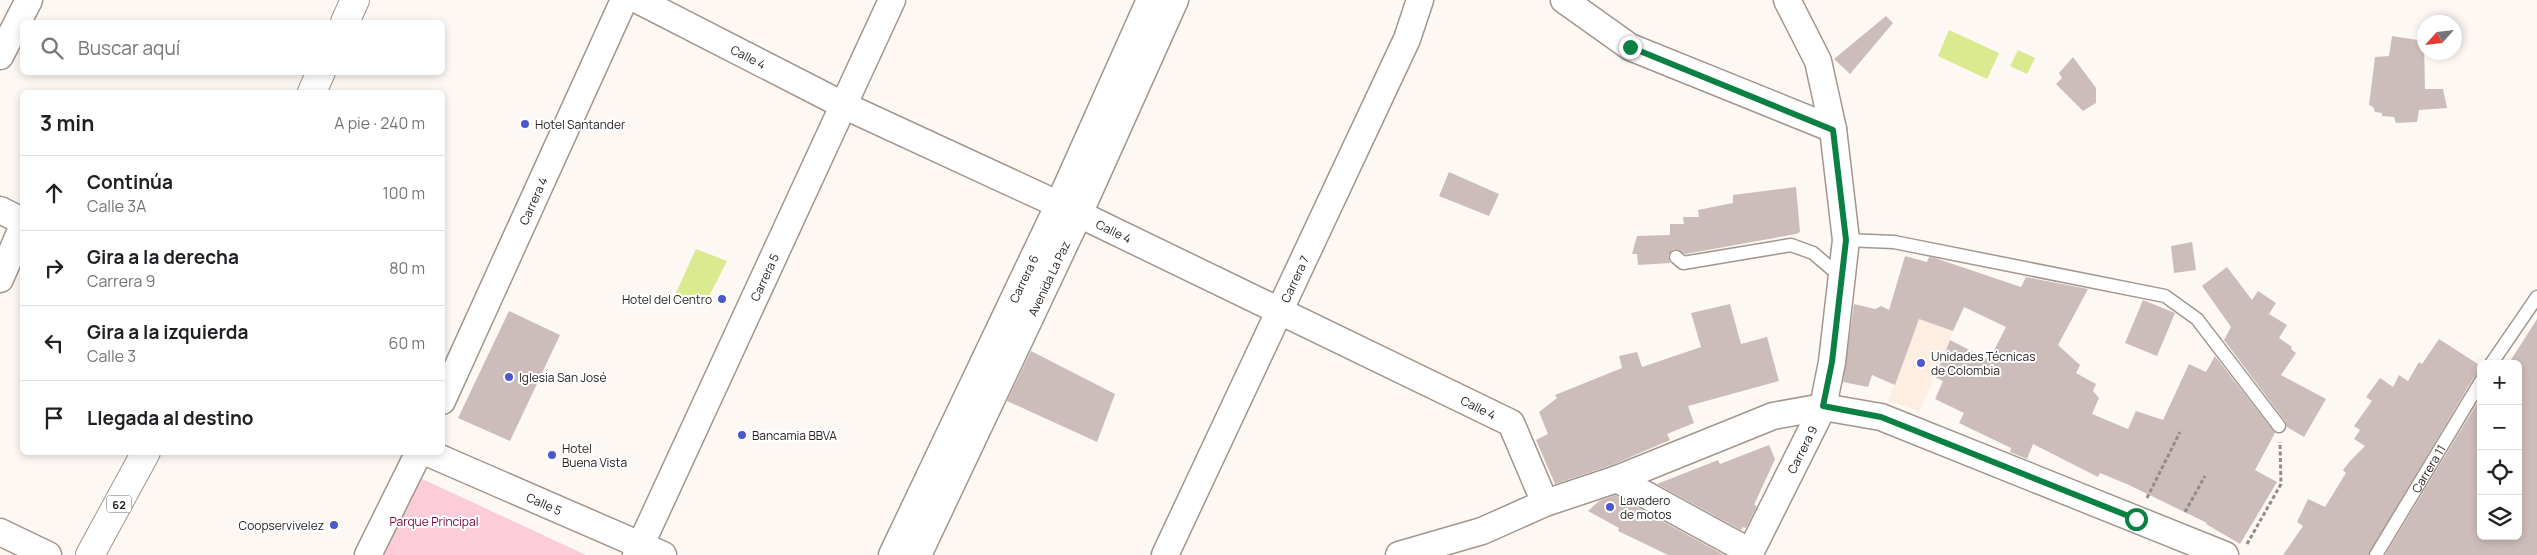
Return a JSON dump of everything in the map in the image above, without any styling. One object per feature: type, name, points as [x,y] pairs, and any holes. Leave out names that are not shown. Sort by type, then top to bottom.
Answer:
[{"type":"main road","points":[[345,20],[355,0]]},
{"type":"main road","points":[[313,90],[320,75]]},
{"type":"main road","name":"62","points":[[90,555],[144,455]]},
{"type":"street","points":[[0,56],[29,0]]},
{"type":"street","name":"Carrera 4","points":[[445,394],[624,0]]},
{"type":"street","name":"Calle 4","points":[[638,0],[843,105],[1068,210],[1511,423],[1545,503]]},
{"type":"street","name":"Carrera 5","points":[[647,552],[843,105],[892,0]]},
{"type":"street","name":"Carrera 6","points":[[892,555],[1068,210],[1150,0]]},
{"type":"street","name":"Avenida La Paz","points":[[918,555],[1068,210],[1175,0]]},
{"type":"street","name":"Carrera 7","points":[[1165,555],[1407,39],[1420,0]]},
{"type":"street","points":[[1564,0],[1630,47],[1833,130]]},
{"type":"street","name":"Carrera 9","points":[[1749,554],[1823,406],[1832,362],[1840,276],[1846,240],[1833,130],[1818,61],[1787,0]]},
{"type":"street","points":[[0,210],[20,220]]},
{"type":"street","points":[[0,279],[20,233]]},
{"type":"street","points":[[1399,555],[1482,531],[1545,503],[1617,479],[1773,416],[1823,406],[1881,417],[2173,534],[2235,551]]},
{"type":"street","points":[[368,555],[418,455]]},
{"type":"street","name":"Calle 5","points":[[433,455],[647,552]]},
{"type":"street","points":[[1617,479],[1749,554]]},
{"type":"street","points":[[1471,555],[1482,531]]},
{"type":"street","points":[[0,532],[48,555]]},
{"type":"lane","points":[[1846,240],[1894,242],[2165,296],[2197,319],[2279,426]]},
{"type":"lane","points":[[1676,257],[1683,263],[1791,245],[1813,253],[1840,276]]},
{"type":"lane","points":[[2494,360],[2537,297]]},
{"type":"lane","name":"Carrera 11","points":[[2376,555],[2477,389]]},
{"type":"path","points":[[2235,551],[2281,484],[2279,426]]},
{"type":"path","points":[[2136,519],[2180,432]]},
{"type":"path","points":[[2173,534],[2205,476]]},
{"type":"shaded area","points":[[1949,30],[1999,53],[1987,79],[1938,56]]},
{"type":"shaded area","points":[[2018,50],[2035,58],[2027,74],[2010,66]]},
{"type":"shaded area","points":[[696,249],[727,261],[704,306],[675,295]]},
{"type":"shaded area","name":"Unidades Técnicas de Colombia","points":[[1919,319],[1953,331],[1920,411],[1888,401]]},
{"type":"green space","name":"Parque Principal","points":[[418,477],[586,555],[382,555]]},
{"type":"building","points":[[1886,16],[1893,23],[1850,74],[1834,59]]},
{"type":"building","points":[[2392,36],[2417,40],[2417,60],[2424,60],[2425,89],[2443,89],[2447,108],[2419,110],[2417,122],[2396,123],[2394,117],[2382,116],[2382,113],[2375,112],[2373,107],[2369,105],[2375,57],[2389,56]]},
{"type":"building","points":[[2073,57],[2096,88],[2096,103],[2083,111],[2056,84],[2062,78],[2059,73]]},
{"type":"building","points":[[1449,172],[1499,194],[1489,216],[1439,196]]},
{"type":"building","points":[[1796,187],[1800,232],[1796,234],[1685,254],[1674,249],[1668,255],[1670,263],[1638,265],[1637,254],[1632,254],[1637,236],[1670,235],[1670,224],[1684,224],[1683,217],[1699,217],[1698,210],[1733,203],[1733,195]]},
{"type":"building","points":[[2192,242],[2196,270],[2174,273],[2171,246]]},
{"type":"building","points":[[1905,256],[1927,262],[1929,257],[1935,258],[2021,287],[2026,277],[2088,289],[2058,345],[2080,365],[2076,373],[2096,384],[2093,391],[2099,398],[2092,414],[2128,429],[2136,411],[2163,420],[2189,364],[2206,372],[2215,356],[2275,433],[2255,470],[2277,482],[2240,544],[2207,523],[2129,485],[2100,473],[2098,477],[2033,444],[2027,459],[2010,452],[2011,448],[1959,423],[1964,413],[1935,399],[1943,381],[1935,377],[1950,340],[1989,360],[2006,327],[1964,307],[1953,331],[1919,319],[1895,385],[1872,375],[1868,387],[1843,382],[1854,304],[1875,309],[1881,306],[1889,310]]},
{"type":"building","points":[[2227,267],[2252,300],[2258,291],[2276,303],[2269,314],[2287,325],[2279,338],[2292,347],[2291,349],[2296,353],[2281,375],[2326,399],[2304,437],[2287,427],[2285,421],[2224,340],[2231,327],[2202,286]]},
{"type":"building","points":[[2143,300],[2175,313],[2157,356],[2125,343]]},
{"type":"building","points":[[1730,304],[1741,344],[1767,337],[1779,381],[1688,406],[1694,423],[1667,434],[1670,440],[1612,465],[1555,484],[1536,440],[1548,434],[1539,412],[1557,398],[1555,395],[1622,368],[1619,356],[1637,352],[1642,367],[1701,347],[1691,313]]},
{"type":"building","name":"Iglesia San José","points":[[509,311],[560,335],[510,441],[458,418]]},
{"type":"building","points":[[2537,319],[2537,555],[2385,555],[2477,404],[2477,540],[2522,540],[2522,360],[2511,360]]},
{"type":"building","points":[[2439,339],[2477,363],[2477,375],[2474,377],[2368,555],[2283,555],[2303,526],[2297,522],[2308,499],[2325,507],[2346,473],[2343,470],[2365,446],[2354,439],[2360,430],[2354,426],[2372,401],[2366,397],[2380,378],[2393,387],[2399,375],[2408,381],[2419,362],[2422,364]]},
{"type":"building","points":[[1031,351],[1115,394],[1097,442],[1007,401]]},
{"type":"building","points":[[1769,445],[1775,459],[1754,505],[1757,506],[1746,528],[1743,527],[1741,530],[1657,484],[1718,460],[1720,464]]},
{"type":"building","points":[[1615,495],[1724,555],[1668,555],[1618,531],[1619,528],[1588,511],[1599,501]]},
{"type":"place","name":"Hotel Santander","points":[[525,124]]},
{"type":"place","name":"Hotel del Centro","points":[[722,299]]},
{"type":"place","name":"Unidades Técnicas de Colombia","points":[[1921,363]]},
{"type":"place","name":"Iglesia San José","points":[[509,377]]},
{"type":"place","name":"Bancamia BBVA","points":[[742,435]]},
{"type":"place","name":"Hotel Buena Vista","points":[[552,455]]},
{"type":"place","name":"Lavadero de motos","points":[[1610,507]]},
{"type":"place","name":"Coopservivelez","points":[[334,525]]},
{"type":"route","points":[[1630,47],[1833,130],[1846,240],[1840,276],[1832,362],[1823,406],[1881,417],[2136,519]]}]
